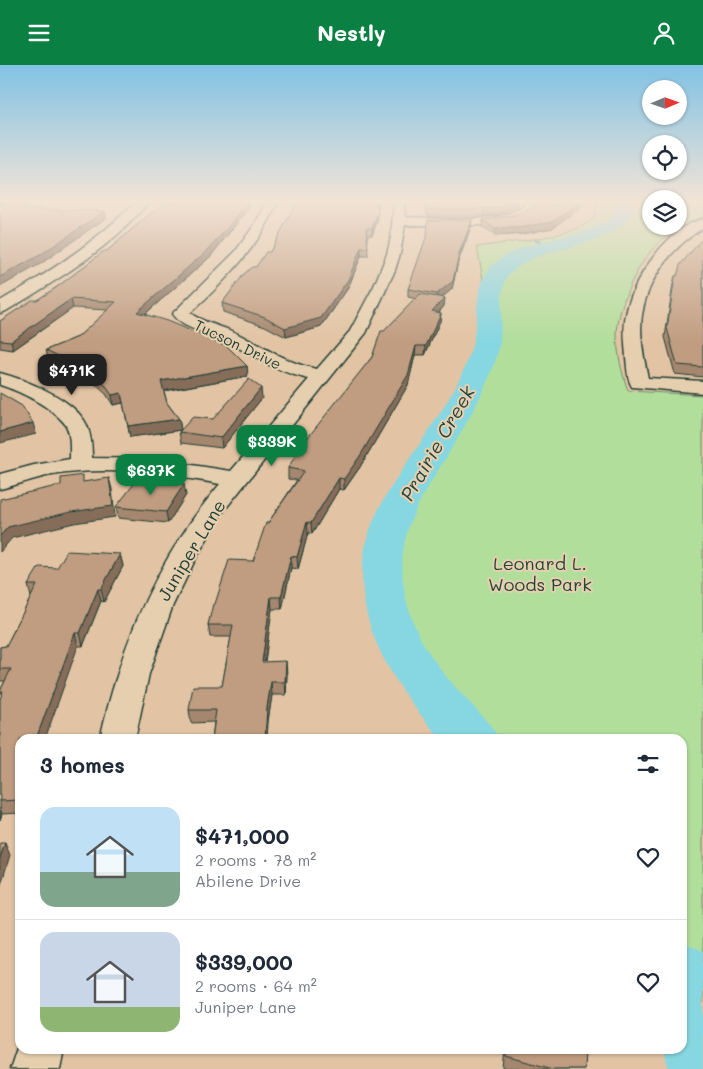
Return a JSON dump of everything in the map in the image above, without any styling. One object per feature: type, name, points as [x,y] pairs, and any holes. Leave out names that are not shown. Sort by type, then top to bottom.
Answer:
[{"type":"street","points":[[0,308],[72,264],[92,249]]},
{"type":"street","name":"Tucson Drive","points":[[244,249],[214,283],[180,314],[188,320],[228,336],[276,363],[293,370],[322,376]]},
{"type":"street","name":"Juniper Lane","points":[[118,734],[134,674],[158,605],[182,558],[211,510],[357,333],[372,307],[393,257],[394,249]]},
{"type":"street","points":[[666,249],[647,278],[634,315],[636,366],[639,383],[703,387]]},
{"type":"street","points":[[0,379],[29,389],[53,403],[75,421],[81,441],[81,464]]},
{"type":"street","points":[[0,481],[44,470],[81,464],[143,465],[236,479]]},
{"type":"street","points":[[35,1069],[39,1054]]},
{"type":"green space","name":"Leonard L. Woods Park","points":[[477,249],[653,249],[631,282],[621,309],[617,334],[618,349],[628,391],[703,395],[703,1003],[687,1003],[687,734],[456,734],[417,697],[369,593],[376,527],[427,440],[457,396],[479,337],[484,284]]},
{"type":"building","points":[[0,249],[49,249],[40,255],[0,277]]},
{"type":"building","points":[[109,249],[209,249],[137,312],[167,321],[227,346],[247,366],[161,381],[167,403],[179,419],[128,426],[121,393],[112,395],[104,384],[84,366],[81,367],[46,350],[78,337],[116,302],[71,299],[11,341],[0,340],[0,321],[32,300],[37,300],[57,287],[104,251]]},
{"type":"building","points":[[272,249],[361,249],[348,280],[321,318],[285,328],[265,317],[222,303],[244,274],[252,267],[256,267],[266,252],[270,252]]},
{"type":"building","points":[[422,249],[461,249],[453,281],[437,294],[408,289]]},
{"type":"building","points":[[694,249],[703,249],[703,367],[677,365],[667,328],[675,276],[677,276],[680,265]]},
{"type":"building","points":[[420,294],[445,298],[432,311],[441,313],[426,346],[416,346],[408,375],[360,456],[344,479],[339,478],[311,523],[307,522],[297,557],[291,556],[281,597],[271,597],[262,662],[286,661],[285,682],[271,682],[265,734],[213,734],[216,710],[189,710],[193,686],[222,686],[233,625],[208,625],[213,604],[215,604],[229,560],[253,561],[266,523],[268,523],[304,471],[288,468],[301,446],[372,357],[381,331],[384,331]]},
{"type":"building","points":[[249,379],[261,388],[221,438],[179,432],[193,417],[213,419]]},
{"type":"building","points":[[0,393],[22,406],[33,423],[0,432]]},
{"type":"building","points":[[83,475],[83,482],[109,478],[113,506],[71,512],[8,527],[0,536],[0,499],[61,485],[61,478]]},
{"type":"building","points":[[137,480],[184,484],[166,512],[116,507]]},
{"type":"building","points":[[67,551],[120,554],[101,589],[98,589],[80,633],[75,633],[38,734],[15,734],[15,800],[0,801],[0,699],[3,691],[0,691],[11,669],[0,669],[0,647],[6,646],[37,585],[28,585],[39,567],[57,568]]},
{"type":"building","points":[[0,843],[5,843],[0,858]]},
{"type":"building","points":[[506,1054],[585,1054],[584,1069],[553,1069],[506,1056]]},
{"type":"waterway","name":"Prairie Creek","points":[[468,734],[428,688],[409,660],[394,631],[384,600],[381,568],[387,535],[401,502],[449,426],[466,395],[482,359],[488,331],[491,293],[496,276],[500,270],[513,260],[541,249]]},
{"type":"waterway","name":"Prairie Creek","points":[[687,986],[700,1038],[703,1060]]},
{"type":"waterway","points":[[695,1018],[703,1017]]}]
